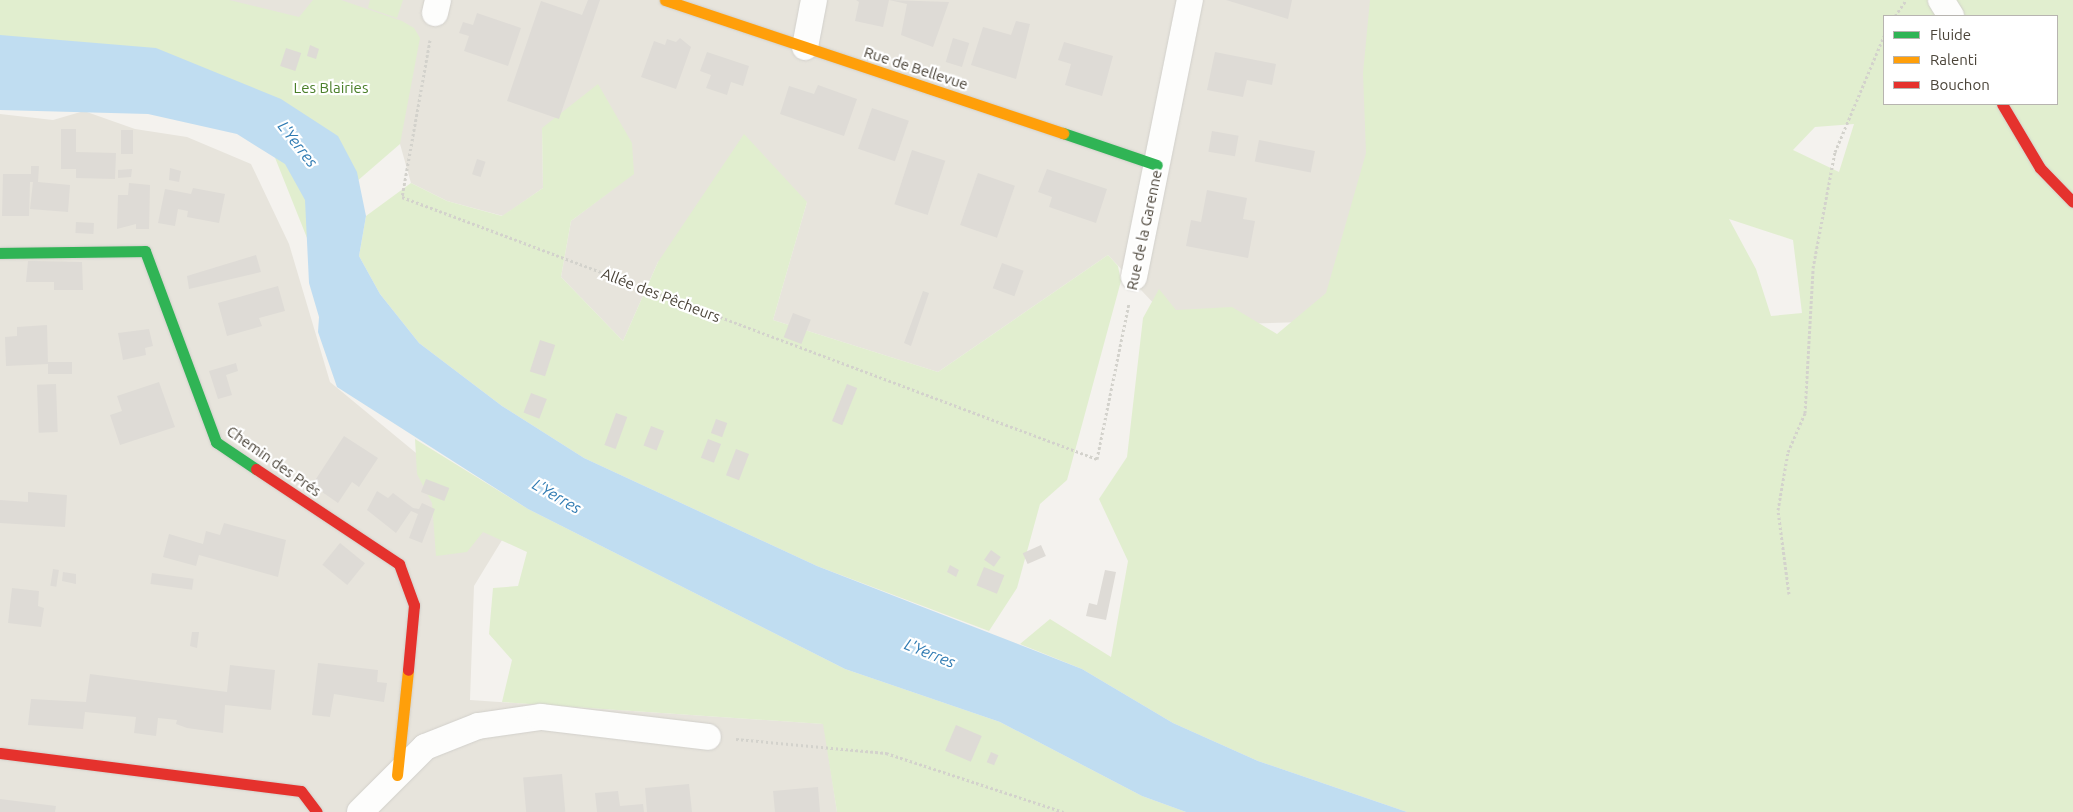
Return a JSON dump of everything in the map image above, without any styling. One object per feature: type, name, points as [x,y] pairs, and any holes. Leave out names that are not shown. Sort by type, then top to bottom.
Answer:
[{"type":"street","name":"Rue de Bellevue","points":[[665,0],[1157,165]]},
{"type":"street","points":[[805,47],[814,0]]},
{"type":"street","name":"Rue de la Garenne","points":[[1134,278],[1190,0]]},
{"type":"street","points":[[1941,0],[1950,15]]},
{"type":"street","points":[[2003,105],[2040,168],[2073,202]]},
{"type":"street","name":"Chemin des Prés","points":[[0,253],[145,251],[216,442],[399,564],[414,605],[397,775]]},
{"type":"street","points":[[360,812],[425,747],[478,726],[540,717],[708,737]]},
{"type":"street","points":[[0,753],[301,790],[317,812]]},
{"type":"path","points":[[1896,15],[1906,0]]},
{"type":"path","name":"Allée des Pêcheurs","points":[[437,6],[402,197],[1097,459]]},
{"type":"path","points":[[1789,594],[1778,510],[1788,452],[1805,413],[1813,268],[1835,152],[1883,38]]},
{"type":"path","name":"Rue de la Garenne","points":[[1097,459],[1134,278]]},
{"type":"path","points":[[708,737],[886,754],[1063,812]]},
{"type":"shaded area","points":[[107,0],[1420,0],[1336,321],[1175,326],[1108,255],[938,372],[773,320],[807,202],[658,262],[623,341],[561,277],[571,221],[634,173],[542,128],[543,188],[503,216],[447,201],[411,183],[400,144]]},
{"type":"shaded area","points":[[84,111],[135,129],[187,137],[251,164],[289,244],[330,382],[450,481],[518,514],[474,586],[470,700],[824,724],[837,812],[0,812],[0,114],[53,120]]},
{"type":"green space","name":"Les Blairies","points":[[0,0],[229,0],[299,17],[313,0],[341,0],[402,21],[414,28],[420,38],[400,144],[326,208],[311,248],[258,115],[0,94]]},
{"type":"green space","points":[[370,0],[403,0],[397,18],[368,8]]},
{"type":"green space","points":[[1370,0],[2073,0],[2073,812],[1407,812],[1258,761],[1173,723],[1082,669],[1020,644],[1050,619],[1111,657],[1128,561],[1099,499],[1127,457],[1143,318],[1159,289],[1176,310],[1232,307],[1277,334],[1326,293],[1366,153],[1363,73]],"holes":[[[1854,124],[1839,172],[1793,150],[1815,127]],[[1729,219],[1793,240],[1802,313],[1771,316],[1756,269]]]},
{"type":"green space","points":[[598,84],[632,143],[634,174],[571,221],[561,277],[623,341],[658,262],[744,134],[807,202],[773,320],[938,372],[1108,255],[1118,266],[1121,281],[1067,480],[1040,504],[1017,588],[989,631],[817,566],[584,458],[502,406],[419,343],[380,294],[359,256],[366,216],[411,183],[447,201],[502,216],[543,188],[542,128]]},
{"type":"green space","points":[[415,439],[528,509],[845,669],[1000,722],[1142,796],[1186,812],[837,812],[823,724],[502,702],[512,660],[489,634],[493,588],[518,586],[527,552],[483,532],[467,552],[436,556],[432,503],[417,474]]},
{"type":"water","name":"L'Yerres","points":[[0,35],[156,48],[281,99],[338,136],[357,172],[366,216],[359,256],[380,294],[419,343],[502,406],[584,458],[817,566],[1082,669],[1173,723],[1258,761],[1407,812],[1186,812],[1142,796],[1000,722],[845,669],[528,509],[337,387],[318,332],[319,317],[309,283],[305,200],[285,164],[237,134],[148,114],[0,110]]},
{"type":"building","points":[[588,0],[600,0],[559,119],[507,101],[541,1],[582,15]]},
{"type":"building","points":[[856,0],[889,0],[883,27],[855,21],[859,2]]},
{"type":"building","points":[[889,0],[949,2],[933,47],[901,35],[907,4]]},
{"type":"building","points":[[1226,0],[1292,0],[1288,19]]},
{"type":"building","points":[[477,13],[521,28],[508,66],[464,51],[469,36],[459,33],[463,22],[473,25]]},
{"type":"building","points":[[1016,21],[1030,24],[1016,79],[971,65],[983,27],[1011,35]]},
{"type":"building","points":[[680,38],[691,47],[676,89],[641,77],[654,41],[665,45],[667,39],[676,42]]},
{"type":"building","points":[[953,38],[969,43],[962,67],[946,62]]},
{"type":"building","points":[[1064,42],[1113,56],[1102,96],[1065,85],[1071,64],[1058,60]]},
{"type":"building","points":[[310,45],[319,49],[316,59],[307,56]]},
{"type":"building","points":[[286,48],[301,53],[295,71],[280,66]]},
{"type":"building","points":[[707,52],[749,66],[743,86],[731,82],[727,95],[706,88],[711,75],[700,71]]},
{"type":"building","points":[[1215,52],[1276,64],[1272,85],[1247,80],[1243,97],[1207,90]]},
{"type":"building","points":[[818,85],[857,99],[844,136],[780,114],[789,86],[814,94]]},
{"type":"building","points":[[872,108],[909,121],[895,161],[858,149]]},
{"type":"building","points":[[61,129],[76,129],[76,152],[116,153],[115,179],[76,178],[76,169],[61,169]]},
{"type":"building","points":[[121,130],[133,130],[133,154],[121,154]]},
{"type":"building","points":[[1212,131],[1239,136],[1235,156],[1208,152]]},
{"type":"building","points":[[1259,140],[1315,151],[1311,172],[1255,162]]},
{"type":"building","points":[[912,150],[945,161],[928,215],[894,204]]},
{"type":"building","points":[[477,159],[486,162],[481,177],[472,174]]},
{"type":"building","points":[[31,166],[39,166],[38,182],[70,185],[68,212],[30,209],[33,182],[30,182],[29,216],[2,216],[3,174],[31,174]]},
{"type":"building","points":[[170,168],[181,171],[179,182],[169,180]]},
{"type":"building","points":[[132,169],[131,177],[118,178],[118,170]]},
{"type":"building","points":[[1047,169],[1107,189],[1096,223],[1049,207],[1052,197],[1038,192]]},
{"type":"building","points":[[978,173],[1015,186],[997,238],[960,225]]},
{"type":"building","points":[[129,183],[150,185],[149,229],[136,229],[136,224],[117,229],[118,195],[128,195]]},
{"type":"building","points":[[193,188],[225,194],[219,223],[187,217],[188,211],[178,209],[175,226],[158,223],[165,189],[191,194]]},
{"type":"building","points":[[1207,190],[1247,198],[1243,219],[1255,221],[1248,258],[1186,246],[1191,220],[1201,222]]},
{"type":"building","points":[[76,222],[94,223],[93,234],[75,233]]},
{"type":"building","points":[[256,255],[261,272],[189,289],[187,276]]},
{"type":"building","points":[[28,261],[82,262],[83,290],[54,290],[54,282],[26,282]]},
{"type":"building","points":[[1002,263],[1024,271],[1014,296],[993,288]]},
{"type":"building","points":[[278,286],[285,311],[259,318],[262,326],[227,336],[218,303]]},
{"type":"building","points":[[923,291],[929,293],[911,346],[904,343]]},
{"type":"building","points":[[793,313],[811,320],[801,344],[784,337]]},
{"type":"building","points":[[47,325],[48,364],[6,366],[5,337],[17,336],[17,327]]},
{"type":"building","points":[[149,329],[153,346],[145,348],[146,355],[123,360],[118,333]]},
{"type":"building","points":[[540,340],[555,345],[545,376],[530,371]]},
{"type":"building","points":[[48,362],[72,362],[72,374],[48,374]]},
{"type":"building","points":[[236,363],[238,371],[226,375],[232,395],[218,399],[209,371]]},
{"type":"building","points":[[159,382],[175,427],[120,445],[110,415],[122,411],[117,396]]},
{"type":"building","points":[[56,384],[58,432],[39,433],[37,385]]},
{"type":"building","points":[[847,384],[857,388],[842,425],[832,421]]},
{"type":"building","points":[[531,393],[547,399],[539,419],[523,413]]},
{"type":"building","points":[[616,413],[627,417],[616,449],[604,445]]},
{"type":"building","points":[[716,419],[727,423],[722,437],[711,433]]},
{"type":"building","points":[[651,426],[664,431],[657,451],[643,446]]},
{"type":"building","points":[[344,436],[378,458],[359,487],[352,482],[338,503],[312,485]]},
{"type":"building","points":[[708,439],[721,444],[714,463],[701,458]]},
{"type":"building","points":[[736,449],[749,454],[739,480],[726,475]]},
{"type":"building","points":[[426,479],[449,488],[444,501],[421,492]]},
{"type":"building","points":[[377,491],[388,498],[393,493],[413,508],[419,509],[422,503],[435,509],[422,543],[409,538],[418,514],[411,511],[396,533],[367,510]]},
{"type":"building","points":[[28,492],[67,495],[65,527],[0,523],[0,500],[28,502]]},
{"type":"building","points":[[224,523],[286,540],[278,577],[199,555],[196,566],[163,557],[169,534],[203,544],[206,531],[220,535]]},
{"type":"building","points":[[340,543],[365,563],[347,585],[322,565]]},
{"type":"building","points":[[1041,545],[1046,556],[1028,564],[1023,553]]},
{"type":"building","points":[[991,550],[1001,557],[994,567],[984,560]]},
{"type":"building","points":[[950,565],[959,570],[956,577],[947,572]]},
{"type":"building","points":[[984,567],[1004,575],[997,594],[977,586]]},
{"type":"building","points":[[53,569],[59,570],[56,587],[50,586]]},
{"type":"building","points":[[1105,570],[1116,572],[1106,620],[1086,616],[1089,603],[1097,605]]},
{"type":"building","points":[[63,572],[76,574],[76,584],[62,581]]},
{"type":"building","points":[[152,573],[194,579],[192,590],[150,584]]},
{"type":"building","points":[[12,588],[39,591],[38,606],[44,608],[41,627],[8,623]]},
{"type":"building","points":[[192,632],[199,632],[197,648],[190,646]]},
{"type":"building","points":[[318,663],[378,670],[377,682],[387,683],[384,702],[334,694],[330,717],[312,715]]},
{"type":"building","points":[[230,665],[275,670],[271,710],[225,705],[223,733],[187,728],[176,724],[177,720],[158,718],[156,736],[134,733],[136,717],[85,712],[83,729],[28,725],[31,699],[86,702],[90,674],[227,692]]},
{"type":"building","points":[[956,725],[982,736],[971,762],[945,751]]},
{"type":"building","points":[[991,752],[998,755],[994,765],[987,762]]},
{"type":"building","points":[[562,774],[565,812],[526,812],[523,777]]},
{"type":"building","points":[[689,784],[692,812],[647,812],[645,788]]},
{"type":"building","points":[[818,787],[820,812],[775,812],[773,791]]},
{"type":"building","points":[[618,791],[620,806],[643,804],[644,812],[597,812],[595,793]]},
{"type":"building","points":[[0,799],[56,806],[55,812],[0,812]]},
{"type":"traffic: fast","points":[[1063,133],[1157,165]]},
{"type":"traffic: fast","points":[[0,253],[145,251],[216,442],[256,469]]},
{"type":"traffic: slow","points":[[665,0],[1063,133]]},
{"type":"traffic: slow","points":[[397,775],[408,670]]},
{"type":"traffic: jam","points":[[2003,105],[2040,168],[2073,202]]},
{"type":"traffic: jam","points":[[256,469],[399,564],[414,605],[408,670]]},
{"type":"traffic: jam","points":[[0,753],[301,791],[317,812]]}]
